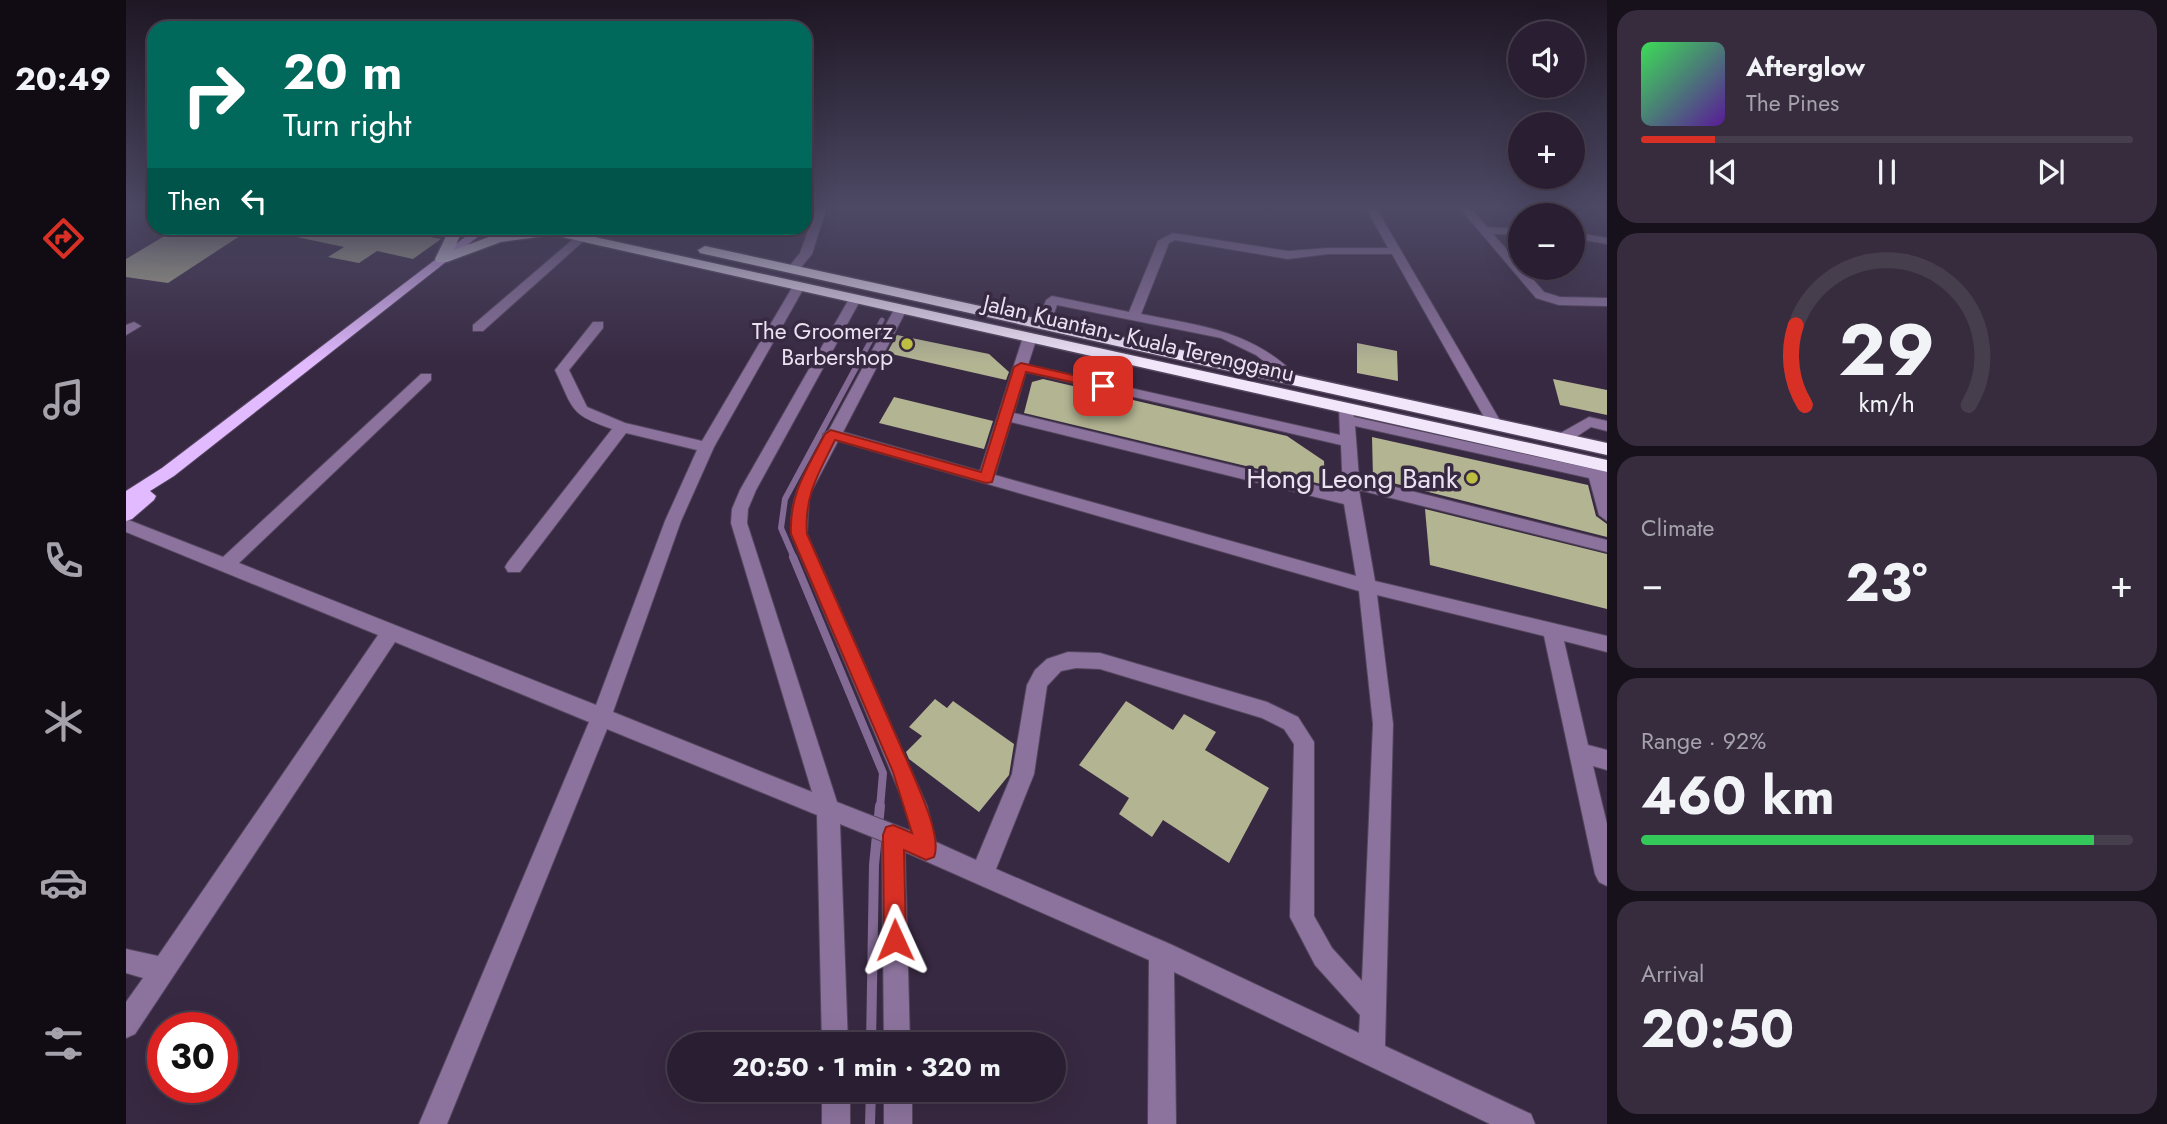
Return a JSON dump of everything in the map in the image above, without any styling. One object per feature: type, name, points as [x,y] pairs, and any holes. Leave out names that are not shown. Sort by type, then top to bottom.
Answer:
[{"type":"highway","name":"Jalan Kuantan - Kuala Terengganu","points":[[677,258],[1030,337],[1603,473]]},
{"type":"highway","name":"Jalan Kuantan - Kuala Terengganu","points":[[744,258],[1607,449]]},
{"type":"main road","points":[[126,499],[168,472],[442,259]]},
{"type":"main road","points":[[126,515],[150,494],[168,472]]},
{"type":"street","points":[[478,328],[557,258]]},
{"type":"street","points":[[793,269],[802,258]]},
{"type":"street","points":[[1135,315],[1157,258]]},
{"type":"street","points":[[1400,258],[1495,424]]},
{"type":"street","points":[[1508,258],[1540,295],[1559,301],[1607,302]]},
{"type":"street","points":[[433,1124],[601,718],[673,521],[706,447],[799,286]]},
{"type":"street","points":[[835,1032],[837,814],[739,523],[740,509],[748,490],[855,299]]},
{"type":"street","points":[[1044,324],[1052,300],[1135,315],[1245,341],[1274,360],[1292,379]]},
{"type":"street","points":[[901,309],[831,434],[801,496],[798,514],[799,534],[916,806],[926,849]]},
{"type":"street","points":[[598,325],[567,360],[562,370],[582,410],[592,417],[622,427],[706,447]]},
{"type":"street","points":[[986,478],[1030,337]]},
{"type":"street","points":[[1021,367],[1348,442]]},
{"type":"street","points":[[226,565],[426,377]]},
{"type":"street","points":[[1346,414],[1352,491],[1367,586],[1383,724],[1372,1052]]},
{"type":"street","points":[[1006,416],[1607,545]]},
{"type":"street","points":[[1562,439],[1588,422],[1607,426]]},
{"type":"street","points":[[514,567],[622,427]]},
{"type":"street","points":[[831,434],[1367,586],[1607,644]]},
{"type":"street","points":[[1603,473],[1607,515]]},
{"type":"street","points":[[126,525],[926,849],[1161,953],[1521,1124]]},
{"type":"street","points":[[1552,631],[1607,874]]},
{"type":"street","points":[[126,1025],[391,632]]},
{"type":"street","points":[[982,874],[1027,762],[1034,696],[1042,675],[1055,663],[1075,659],[1100,661],[1267,711],[1291,723],[1304,742],[1303,917],[1312,943],[1329,969],[1373,1009]]},
{"type":"street","points":[[1579,752],[1607,760]]},
{"type":"street","points":[[889,834],[897,1032]]},
{"type":"street","points":[[1161,953],[1162,1124]]},
{"type":"street","points":[[126,961],[163,970]]},
{"type":"street","points":[[836,1102],[836,1124]]},
{"type":"street","points":[[898,1102],[898,1124]]},
{"type":"building","points":[[205,258],[168,283],[126,277],[126,259]]},
{"type":"building","points":[[336,258],[366,258],[359,263]]},
{"type":"building","points":[[897,335],[989,354],[1009,372],[1006,380],[887,353]]},
{"type":"building","points":[[1357,343],[1397,351],[1398,381],[1357,373]]},
{"type":"building","points":[[1043,379],[1287,436],[1324,461],[1325,485],[1024,413],[1032,382]]},
{"type":"building","points":[[1553,379],[1607,390],[1607,415],[1560,405]]},
{"type":"building","points":[[894,397],[993,421],[984,449],[879,423]]},
{"type":"building","points":[[1372,437],[1588,485],[1596,516],[1607,524],[1607,537],[1373,478]]},
{"type":"building","points":[[1425,509],[1607,554],[1607,609],[1430,565]]},
{"type":"building","points":[[935,699],[947,708],[953,701],[1014,744],[1009,775],[979,812],[909,759],[906,752],[922,736],[909,727]]},
{"type":"building","points":[[1126,701],[1173,730],[1184,714],[1216,732],[1205,750],[1269,788],[1229,863],[1163,820],[1152,837],[1119,814],[1129,798],[1079,765]]},
{"type":"waterway","points":[[859,362],[882,320]]},
{"type":"waterway","points":[[794,558],[781,528],[785,499],[860,360]]},
{"type":"waterway","points":[[793,557],[883,773],[880,808]]},
{"type":"waterway","points":[[871,1032],[874,865],[880,806]]},
{"type":"waterway","points":[[870,1124],[871,1102]]},
{"type":"place","name":"The Groomerz Barbershop","points":[[907,344]]},
{"type":"place","name":"Hong Leong Bank","points":[[1472,478]]},
{"type":"route","points":[[895,940],[893,835],[926,849],[916,806],[799,534],[801,496],[831,434],[986,478],[1021,367],[1103,386]]}]
